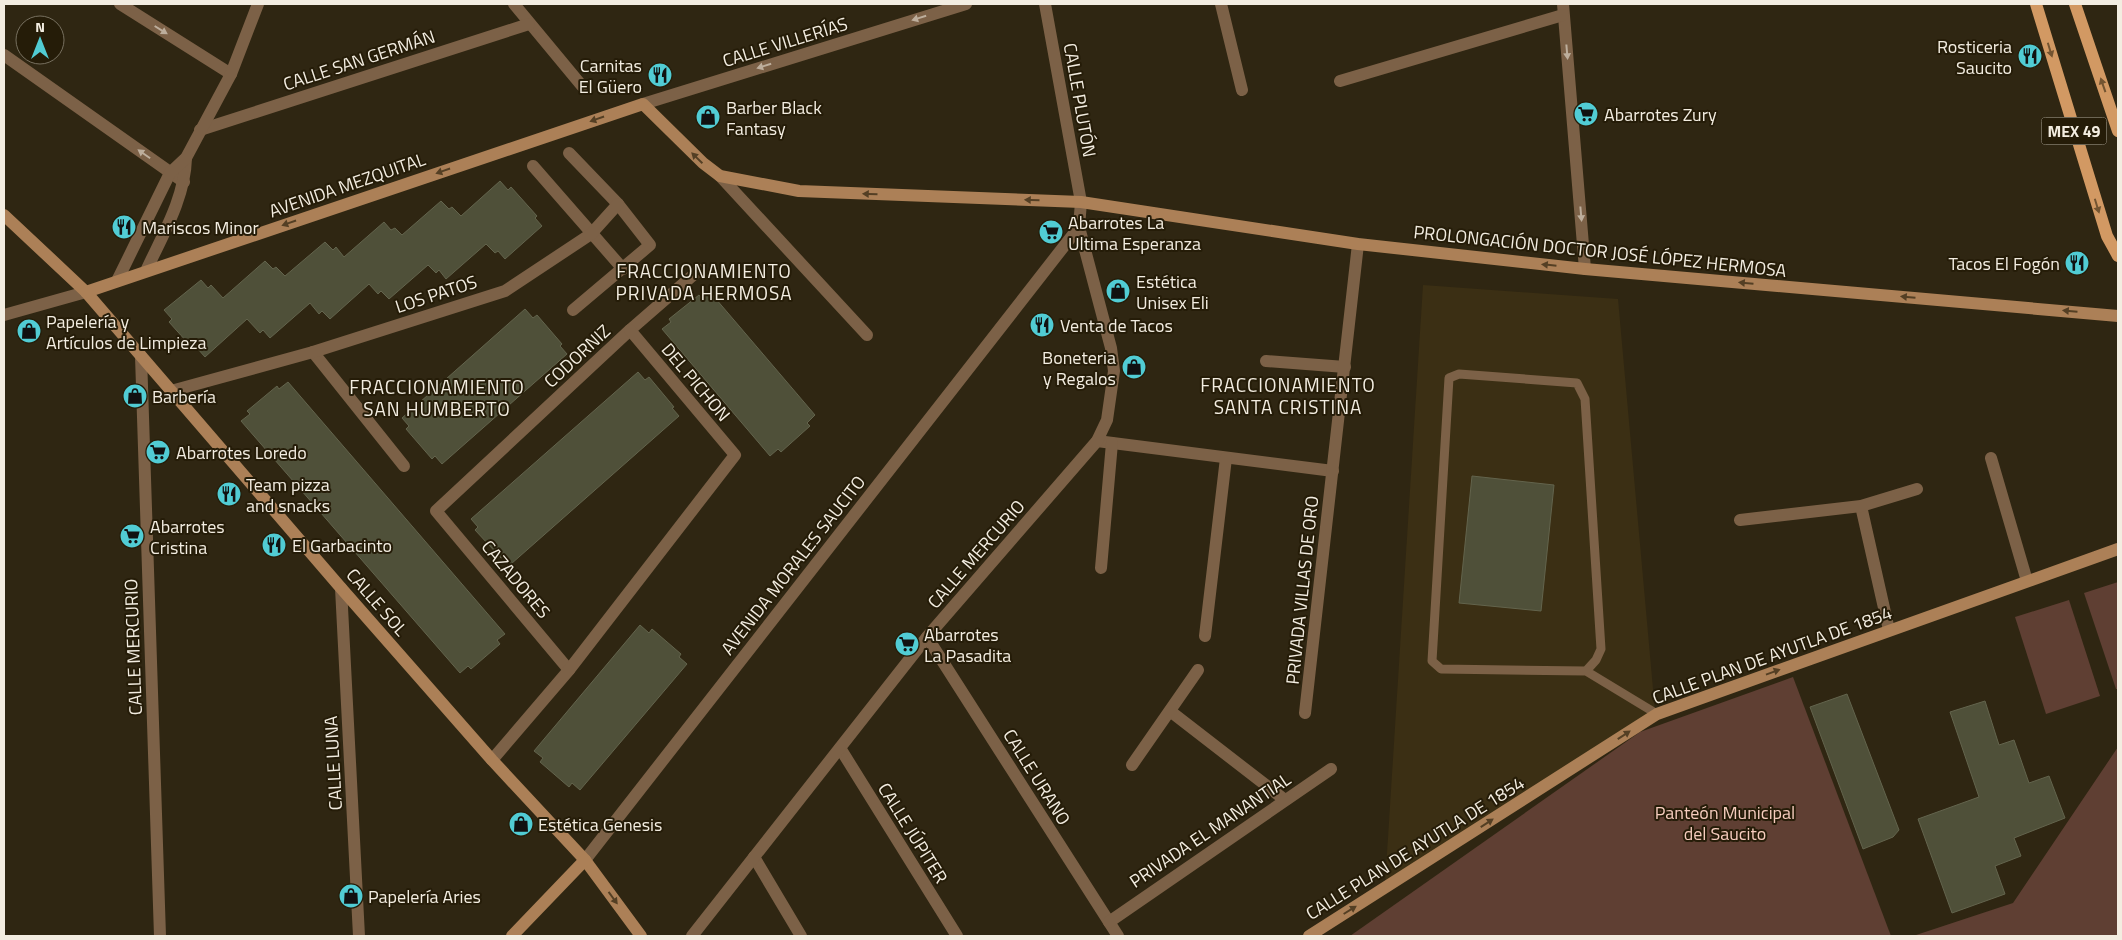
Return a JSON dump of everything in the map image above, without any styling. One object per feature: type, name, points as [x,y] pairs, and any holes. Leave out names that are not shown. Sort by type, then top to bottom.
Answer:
[{"type":"main road","name":"MEX 49","points":[[2036,4],[2107,236],[2118,256]]},
{"type":"main road","name":"MEX 49","points":[[2075,4],[2118,131]]},
{"type":"main road","points":[[643,104],[703,163],[720,176]]},
{"type":"main road","name":"AVENIDA MEZQUITAL","points":[[86,292],[643,104]]},
{"type":"main road","name":"PROLONGACIÓN DOCTOR JOSÉ LÓPEZ HERMOSA","points":[[720,176],[799,191],[1081,202],[1358,244],[1585,269],[2118,316]]},
{"type":"main road","name":"CALLE SOL","points":[[4,215],[86,292],[492,760],[585,860],[641,936]]},
{"type":"main road","name":"CALLE PLAN DE AYUTLA DE 1854","points":[[1309,936],[1657,714],[2118,549]]},
{"type":"main road","name":"AVENIDA MORALES SAUCITO","points":[[512,936],[585,860]]},
{"type":"street","points":[[120,4],[231,74]]},
{"type":"street","points":[[117,281],[170,173],[186,158],[231,74],[258,4]]},
{"type":"street","points":[[514,4],[582,86]]},
{"type":"street","name":"CALLE VILLERÍAS","points":[[643,104],[966,4]]},
{"type":"street","name":"CALLE PLUTÓN","points":[[1045,4],[1081,202]]},
{"type":"street","points":[[1221,4],[1242,90]]},
{"type":"street","points":[[1340,81],[1563,9],[1585,269]]},
{"type":"street","name":"CALLE SAN GERMÁN","points":[[200,130],[529,24]]},
{"type":"street","points":[[4,55],[184,182]]},
{"type":"street","points":[[568,153],[618,204],[650,244],[573,310]]},
{"type":"street","points":[[146,272],[184,182],[186,158]]},
{"type":"street","points":[[533,166],[623,269]]},
{"type":"street","points":[[720,176],[867,335]]},
{"type":"street","points":[[1079,227],[1081,202]]},
{"type":"street","name":"LOS PATOS","points":[[171,391],[313,352],[505,291],[591,234],[618,204]]},
{"type":"street","name":"CALLE MERCURIO","points":[[692,936],[927,637],[1098,441],[1107,420],[1114,371],[1111,348],[1079,227]]},
{"type":"street","name":"AVENIDA MORALES SAUCITO","points":[[585,860],[1079,227]]},
{"type":"street","name":"PRIVADA VILLAS DE ORO","points":[[1306,713],[1358,244]]},
{"type":"street","name":"CODORNIZ","points":[[436,511],[630,330],[699,270]]},
{"type":"street","name":"AVENIDA MEZQUITAL","points":[[4,315],[86,292]]},
{"type":"street","name":"DEL PICHON","points":[[569,670],[735,456],[630,330]]},
{"type":"street","points":[[313,352],[404,466]]},
{"type":"street","name":"CALLE MERCURIO","points":[[141,356],[160,936]]},
{"type":"street","points":[[1266,361],[1345,367]]},
{"type":"street","points":[[1098,441],[1333,471]]},
{"type":"street","points":[[1101,568],[1112,443]]},
{"type":"street","points":[[1205,636],[1226,458]]},
{"type":"street","points":[[1992,458],[2027,581]]},
{"type":"street","points":[[1740,520],[1861,506],[1917,489]]},
{"type":"street","points":[[1861,506],[1890,630]]},
{"type":"street","name":"CAZADORES","points":[[436,511],[569,670]]},
{"type":"street","name":"CALLE LUNA","points":[[341,588],[359,936]]},
{"type":"street","name":"CALLE URANO","points":[[927,637],[1118,936]]},
{"type":"street","points":[[492,760],[569,670]]},
{"type":"street","points":[[1132,765],[1198,670]]},
{"type":"street","points":[[1170,711],[1285,800]]},
{"type":"street","name":"CALLE JÚPITER","points":[[840,748],[957,936]]},
{"type":"street","name":"PRIVADA EL MANANTIAL","points":[[1109,922],[1331,769]]},
{"type":"street","points":[[754,857],[801,936]]},
{"type":"lane","points":[[1586,671],[1596,660],[1601,649],[1585,399],[1577,383],[1459,374],[1449,378],[1432,661],[1441,669],[1586,671],[1657,714]]},
{"type":"shaded area","points":[[1423,285],[1618,299],[1655,711],[1385,885]]},
{"type":"green space","points":[[2118,582],[2118,689],[2116,689],[2084,593]]},
{"type":"green space","points":[[2069,600],[2100,696],[2046,714],[2015,617]]},
{"type":"green space","name":"Panteón Municipal del Saucito","points":[[1793,677],[1891,936],[1350,936],[1640,732]]},
{"type":"green space","points":[[2118,747],[2118,936],[1913,936],[2013,903]]},
{"type":"building","points":[[500,181],[508,190],[511,187],[537,216],[535,218],[542,226],[505,259],[498,251],[495,253],[486,244],[446,279],[439,270],[436,273],[428,265],[389,299],[381,291],[378,294],[369,284],[330,319],[322,311],[319,314],[310,303],[270,338],[263,330],[260,333],[247,319],[205,357],[197,348],[195,351],[169,322],[172,319],[164,310],[201,280],[208,288],[211,285],[223,298],[265,261],[273,269],[276,267],[285,276],[325,242],[333,250],[336,247],[344,257],[384,222],[391,230],[395,228],[402,235],[441,201],[449,209],[452,207],[461,216]]},
{"type":"building","points":[[710,292],[815,415],[807,423],[810,426],[781,452],[778,449],[770,456],[662,329],[671,322],[669,319],[699,295],[702,299]]},
{"type":"building","points":[[525,309],[533,318],[537,315],[562,344],[560,346],[567,354],[442,464],[435,456],[432,459],[406,429],[409,426],[402,418]]},
{"type":"building","points":[[638,372],[645,380],[649,377],[674,407],[672,408],[679,416],[511,564],[504,556],[501,558],[475,530],[478,527],[471,519]]},
{"type":"building","points":[[288,382],[505,634],[497,640],[500,644],[471,669],[468,666],[460,673],[241,421],[250,414],[247,411],[277,386],[279,389]]},
{"type":"building","points":[[1472,476],[1554,485],[1541,611],[1459,603]]},
{"type":"building","points":[[640,625],[649,633],[652,629],[681,654],[679,657],[687,664],[580,790],[572,783],[569,787],[540,762],[543,758],[534,751]]},
{"type":"building","points":[[1847,694],[1899,830],[1893,837],[1863,849],[1810,707]]},
{"type":"building","points":[[1985,701],[1999,745],[2014,740],[2029,783],[2049,776],[2065,818],[2014,838],[2021,856],[1995,866],[2005,894],[1952,913],[1918,819],[1979,797],[1950,712]]},
{"type":"place","name":"Rosticeria Saucito","points":[[2030,56]]},
{"type":"place","name":"Carnitas El Güero","points":[[660,75]]},
{"type":"place","name":"Abarrotes Zury","points":[[1586,114]]},
{"type":"place","name":"Barber Black Fantasy","points":[[708,117]]},
{"type":"place","name":"Mariscos Minor","points":[[124,227]]},
{"type":"place","name":"Abarrotes La Ultima Esperanza","points":[[1051,232]]},
{"type":"place","name":"Tacos El Fogón","points":[[2077,263]]},
{"type":"place","name":"Estética Unisex Eli","points":[[1118,291]]},
{"type":"place","name":"Venta de Tacos","points":[[1042,325]]},
{"type":"place","name":"Papelería y Artículos de Limpieza","points":[[29,331]]},
{"type":"place","name":"Boneteria y Regalos","points":[[1134,367]]},
{"type":"place","name":"Barbería","points":[[135,396]]},
{"type":"place","name":"Abarrotes Loredo","points":[[158,452]]},
{"type":"place","name":"Team pizza and snacks","points":[[229,494]]},
{"type":"place","name":"Abarrotes Cristina","points":[[132,536]]},
{"type":"place","name":"El Garbacinto","points":[[274,545]]},
{"type":"place","name":"Abarrotes La Pasadita","points":[[907,644]]},
{"type":"place","name":"Estética Genesis","points":[[521,824]]},
{"type":"place","name":"Papelería Aries","points":[[351,896]]},
{"type":"district","name":"FRACCIONAMIENTO PRIVADA HERMOSA","points":[[704,281]]},
{"type":"district","name":"FRACCIONAMIENTO SANTA CRISTINA","points":[[1288,395]]},
{"type":"district","name":"FRACCIONAMIENTO SAN HUMBERTO","points":[[437,397]]}]
